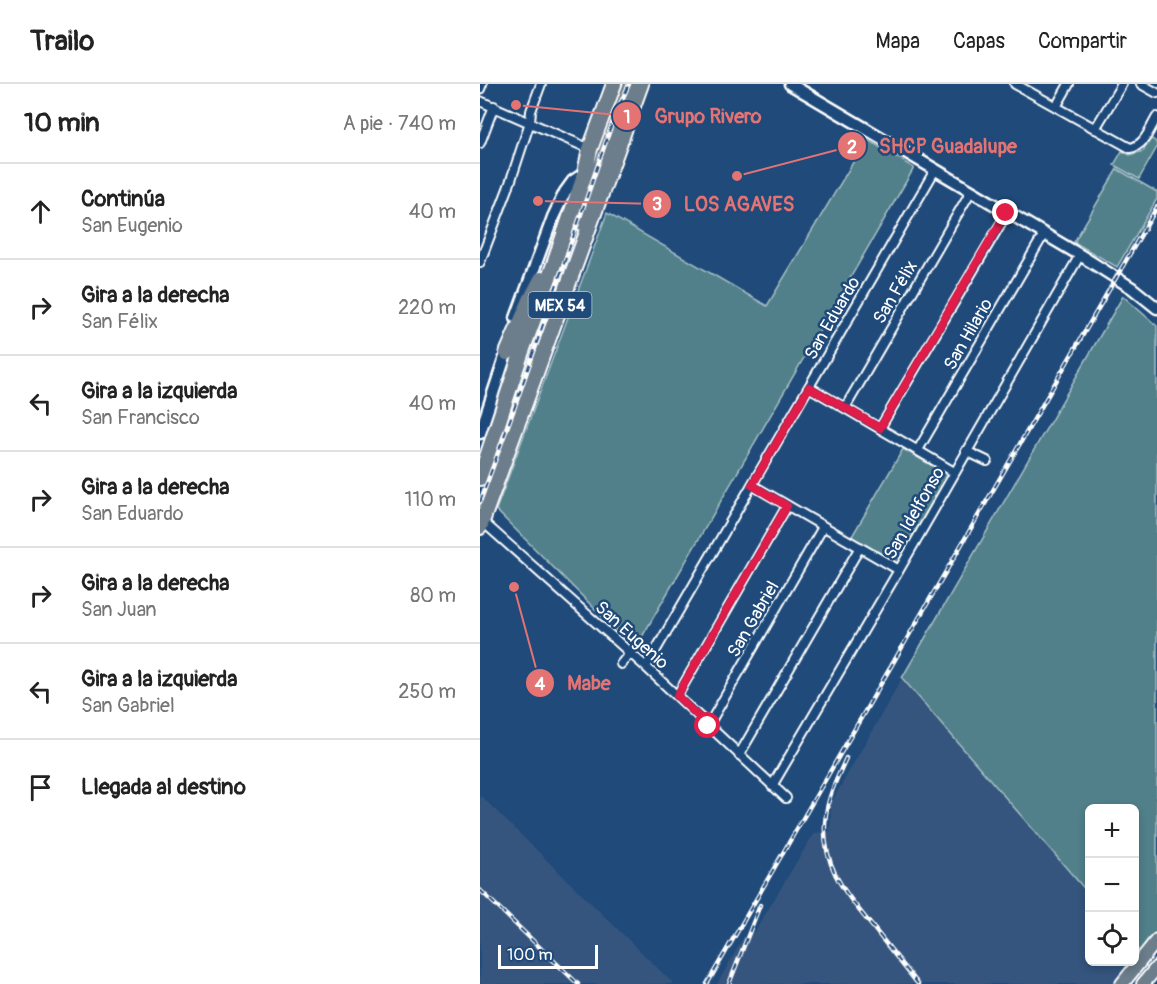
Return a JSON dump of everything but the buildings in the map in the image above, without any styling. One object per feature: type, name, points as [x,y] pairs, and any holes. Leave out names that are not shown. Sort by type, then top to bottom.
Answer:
[{"type":"highway","name":"MEX 54","points":[[480,478],[614,84]]},
{"type":"highway","points":[[569,281],[586,205],[631,84]]},
{"type":"highway","name":"MEX 54","points":[[481,524],[641,84]]},
{"type":"highway","points":[[507,353],[534,292],[553,267]]},
{"type":"main road","points":[[1122,984],[1157,940]]},
{"type":"main road","points":[[1143,984],[1157,966]]},
{"type":"street","points":[[480,89],[482,84]]},
{"type":"street","points":[[480,262],[509,186],[541,84]]},
{"type":"street","points":[[790,84],[1080,255],[1132,288],[1157,308]]},
{"type":"street","points":[[1015,84],[1127,147],[1135,147],[1142,143],[1157,117]]},
{"type":"street","points":[[1056,107],[1069,84]]},
{"type":"street","points":[[1095,129],[1122,84]]},
{"type":"street","points":[[1141,84],[1157,93]]},
{"type":"street","points":[[480,101],[590,149]]},
{"type":"street","points":[[480,142],[494,106]]},
{"type":"street","name":"San Eduardo","points":[[646,667],[935,170]]},
{"type":"street","points":[[480,433],[507,353],[516,316],[553,217],[568,187],[585,173]]},
{"type":"street","name":"San Félix","points":[[845,408],[971,191]]},
{"type":"street","points":[[880,428],[1006,213]]},
{"type":"street","name":"San Hilario","points":[[918,450],[1044,234]]},
{"type":"street","name":"San Idelfonso","points":[[772,786],[1080,255]]},
{"type":"street","points":[[809,387],[954,472]]},
{"type":"street","points":[[966,451],[987,461]]},
{"type":"street","points":[[752,485],[899,570]]},
{"type":"street","points":[[677,696],[787,506]]},
{"type":"street","name":"San Eugenio","points":[[481,524],[646,667],[786,798]]},
{"type":"street","name":"San Gabriel","points":[[708,726],[823,527]]},
{"type":"street","points":[[740,755],[860,548]]},
{"type":"street","points":[[621,664],[630,653]]},
{"type":"shaded area","points":[[902,678],[1085,889],[1085,966],[1130,966],[1115,984],[717,984],[749,928],[754,933],[814,833],[830,831],[831,803]]},
{"type":"shaded area","points":[[480,795],[674,984],[480,984]]},
{"type":"green space","points":[[867,139],[914,168],[635,649],[496,510],[607,213],[767,306]]},
{"type":"green space","points":[[1152,139],[1156,142],[1157,147],[1139,179],[1114,165],[1122,151],[1130,155],[1143,151]]},
{"type":"green space","points":[[1117,169],[1157,192],[1157,199],[1117,267],[1074,242]]},
{"type":"green space","points":[[1123,296],[1157,326],[1157,933],[1141,953],[1139,951],[1139,804],[1085,804],[1085,889],[902,678]]},
{"type":"green space","points":[[903,449],[947,474],[948,478],[899,563],[894,564],[851,538]]},
{"type":"railway","points":[[480,502],[614,118],[629,84]]},
{"type":"railway","points":[[707,984],[1157,207]]},
{"type":"railway","points":[[846,758],[827,807],[825,831],[830,862],[852,901],[918,984]]},
{"type":"railway","points":[[480,890],[578,984]]},
{"type":"railway","points":[[729,984],[760,905]]},
{"type":"place","name":"Grupo Rivero","points":[[516,105]]},
{"type":"place","name":"SHCP Guadalupe","points":[[737,176]]},
{"type":"place","name":"LOS AGAVES","points":[[538,201]]},
{"type":"place","name":"Mabe","points":[[514,587]]},
{"type":"route","points":[[708,726],[677,696],[787,506],[752,485],[809,387],[880,428],[1006,213]]}]
